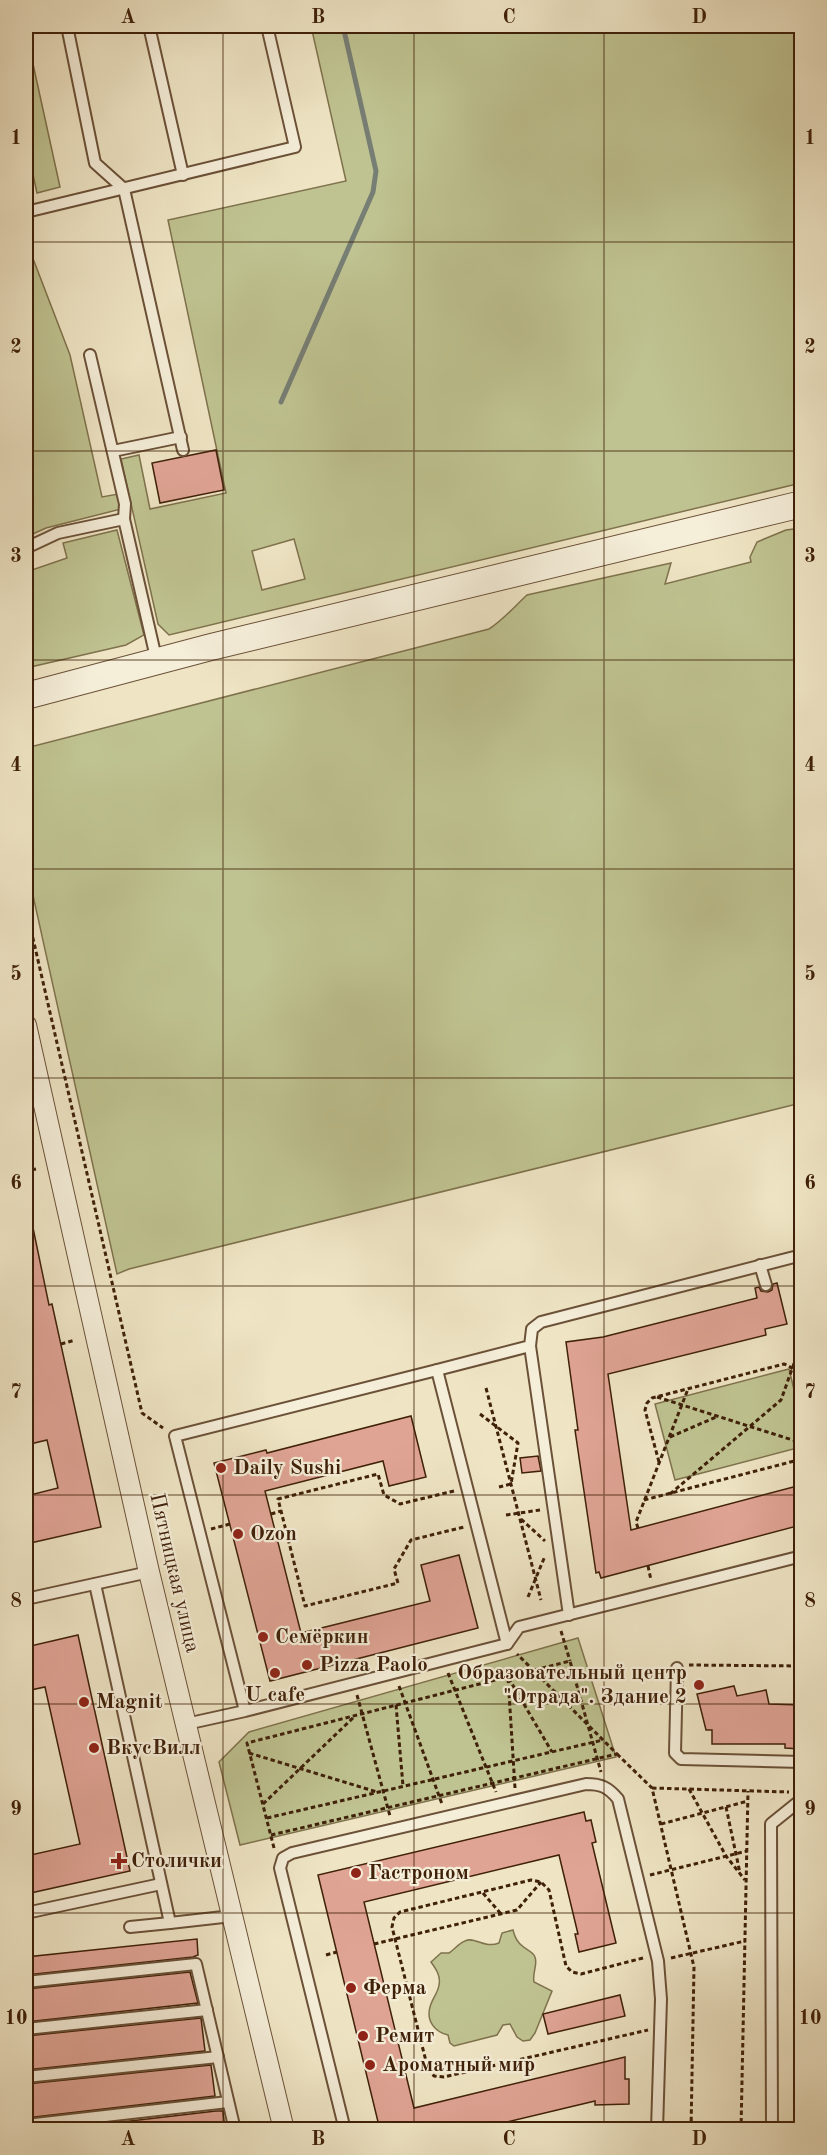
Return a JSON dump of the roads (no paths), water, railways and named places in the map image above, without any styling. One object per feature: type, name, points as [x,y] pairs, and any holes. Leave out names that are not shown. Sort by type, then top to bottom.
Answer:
[{"type":"street","points":[[26,696],[801,504]]},
{"type":"street","name":"Пятницкая улица","points":[[26,1025],[29,1060],[149,1572],[284,2130]]},
{"type":"lane","points":[[67,26],[95,163],[124,189],[183,450]]},
{"type":"lane","points":[[149,26],[183,175]]},
{"type":"lane","points":[[26,212],[295,147],[267,26]]},
{"type":"lane","points":[[90,355],[125,504],[124,519],[157,662]]},
{"type":"lane","points":[[113,451],[181,437]]},
{"type":"lane","points":[[26,548],[58,533],[124,519]]},
{"type":"lane","points":[[569,1615],[530,1346],[532,1329],[541,1322],[801,1255]]},
{"type":"lane","points":[[760,1265],[766,1285]]},
{"type":"lane","points":[[245,1711],[175,1436],[530,1346]]},
{"type":"lane","points":[[437,1370],[507,1644]]},
{"type":"lane","points":[[186,1724],[507,1644],[519,1627],[801,1556]]},
{"type":"lane","points":[[26,1599],[149,1572]]},
{"type":"lane","points":[[95,1584],[170,1923]]},
{"type":"lane","points":[[677,1668],[675,1753],[681,1759],[801,1762]]},
{"type":"lane","points":[[345,2130],[280,1868],[283,1858],[292,1853],[586,1784],[600,1784],[611,1790],[618,1799],[657,1958],[661,1999],[657,2129],[630,2130]]},
{"type":"lane","points":[[772,2130],[771,1824],[800,1796]]},
{"type":"lane","points":[[26,1913],[161,1884]]},
{"type":"lane","points":[[130,1927],[232,1916]]},
{"type":"lane","points":[[26,1982],[196,1964],[235,2130]]},
{"type":"lane","points":[[26,2029],[207,2010]]},
{"type":"lane","points":[[26,2077],[218,2057]]},
{"type":"lane","points":[[26,2124],[228,2102]]},
{"type":"waterway","points":[[281,402],[373,192],[376,171],[343,26]]},
{"type":"place","name":"Daily Sushi","points":[[221,1468]]},
{"type":"place","name":"Ozon","points":[[238,1534]]},
{"type":"place","name":"Семёркин","points":[[263,1637]]},
{"type":"place","name":"Pizza Paolo","points":[[307,1665]]},
{"type":"place","name":"U cafe","points":[[275,1673]]},
{"type":"place","name":"Образовательный центр \"Отрада\". Здание 2","points":[[699,1685]]},
{"type":"place","name":"Magnit","points":[[84,1702]]},
{"type":"place","name":"ВкусВилл","points":[[94,1748]]},
{"type":"place","name":"Столички","points":[[119,1861]]},
{"type":"place","name":"Гастроном","points":[[356,1873]]},
{"type":"place","name":"Ферма","points":[[351,1988]]},
{"type":"place","name":"Ремит","points":[[363,2036]]},
{"type":"place","name":"Ароматный мир","points":[[370,2065]]}]
